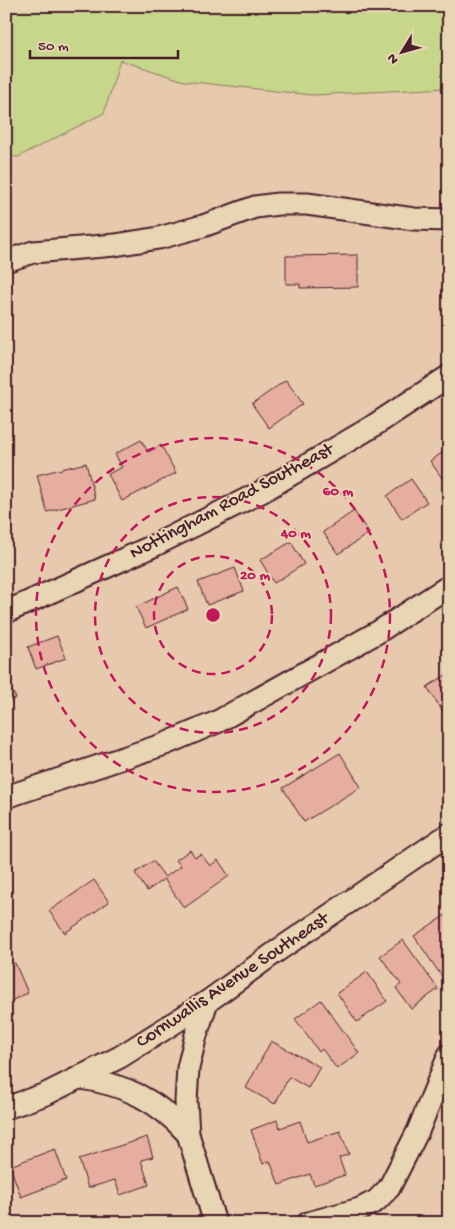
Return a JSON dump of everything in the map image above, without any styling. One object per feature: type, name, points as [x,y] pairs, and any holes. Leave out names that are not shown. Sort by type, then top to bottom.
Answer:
[{"type":"street","points":[[6,261],[33,252],[115,245],[159,238],[203,226],[255,207],[278,204],[307,204],[414,219],[449,220]]},
{"type":"street","name":"Nottingham Road Southeast","points":[[6,612],[154,546],[263,491],[370,428],[449,376]]},
{"type":"street","points":[[6,796],[165,744],[217,722],[378,632],[449,586]]},
{"type":"street","name":"Cornwallis Avenue Southeast","points":[[6,1108],[46,1094],[120,1057],[207,1002],[277,951],[449,834]]},
{"type":"street","points":[[207,1002],[188,1068],[186,1101],[188,1134],[215,1223]]},
{"type":"street","points":[[308,1223],[360,1209],[376,1200],[389,1188],[418,1131],[449,1055]]},
{"type":"street","points":[[80,1078],[114,1085],[148,1100],[172,1116],[188,1134]]},
{"type":"green space","points":[[6,6],[449,6],[449,88],[312,95],[184,81],[120,60],[104,113],[18,157],[6,156]]},
{"type":"building","points":[[358,255],[358,287],[300,288],[300,284],[286,284],[286,256]]},
{"type":"building","points":[[286,380],[303,404],[269,428],[252,404]]},
{"type":"building","points":[[141,440],[148,452],[161,445],[176,473],[122,501],[108,474],[122,467],[115,454]]},
{"type":"building","points":[[449,448],[449,484],[447,485],[430,461]]},
{"type":"building","points":[[86,463],[95,499],[47,512],[37,475]]},
{"type":"building","points":[[411,479],[427,502],[402,519],[387,496]]},
{"type":"building","points":[[354,511],[369,533],[338,554],[323,532]]},
{"type":"building","points":[[291,542],[304,564],[274,583],[260,560]]},
{"type":"building","points":[[235,568],[244,591],[207,605],[198,582]]},
{"type":"building","points":[[178,587],[188,609],[146,628],[136,607]]},
{"type":"building","points":[[57,636],[66,658],[36,669],[28,647]]},
{"type":"building","points":[[449,673],[449,721],[427,687]]},
{"type":"building","points":[[6,680],[16,698],[6,703]]},
{"type":"building","points":[[340,753],[361,787],[304,822],[283,788]]},
{"type":"building","points":[[190,850],[195,857],[201,854],[210,866],[218,860],[229,876],[184,908],[164,879],[147,891],[135,873],[153,861],[165,877],[181,866],[176,860]]},
{"type":"building","points":[[94,880],[109,902],[65,933],[49,911]]},
{"type":"building","points":[[447,914],[449,917],[449,979],[445,981],[414,936]]},
{"type":"building","points":[[403,940],[438,989],[411,1009],[396,988],[401,984],[380,956]]},
{"type":"building","points":[[15,963],[28,993],[6,1003],[6,967]]},
{"type":"building","points":[[367,972],[387,1001],[357,1022],[337,993]]},
{"type":"building","points":[[321,1000],[359,1053],[337,1069],[322,1049],[319,1052],[295,1019]]},
{"type":"building","points":[[271,1041],[320,1067],[308,1088],[289,1077],[275,1104],[246,1088]]},
{"type":"building","points":[[277,1120],[280,1128],[300,1121],[307,1142],[340,1131],[349,1154],[339,1158],[345,1175],[314,1185],[310,1174],[279,1185],[270,1161],[263,1164],[251,1130]]},
{"type":"building","points":[[147,1137],[153,1157],[141,1160],[149,1185],[120,1195],[115,1180],[88,1188],[79,1159]]},
{"type":"building","points":[[55,1149],[66,1180],[21,1197],[10,1166]]}]
